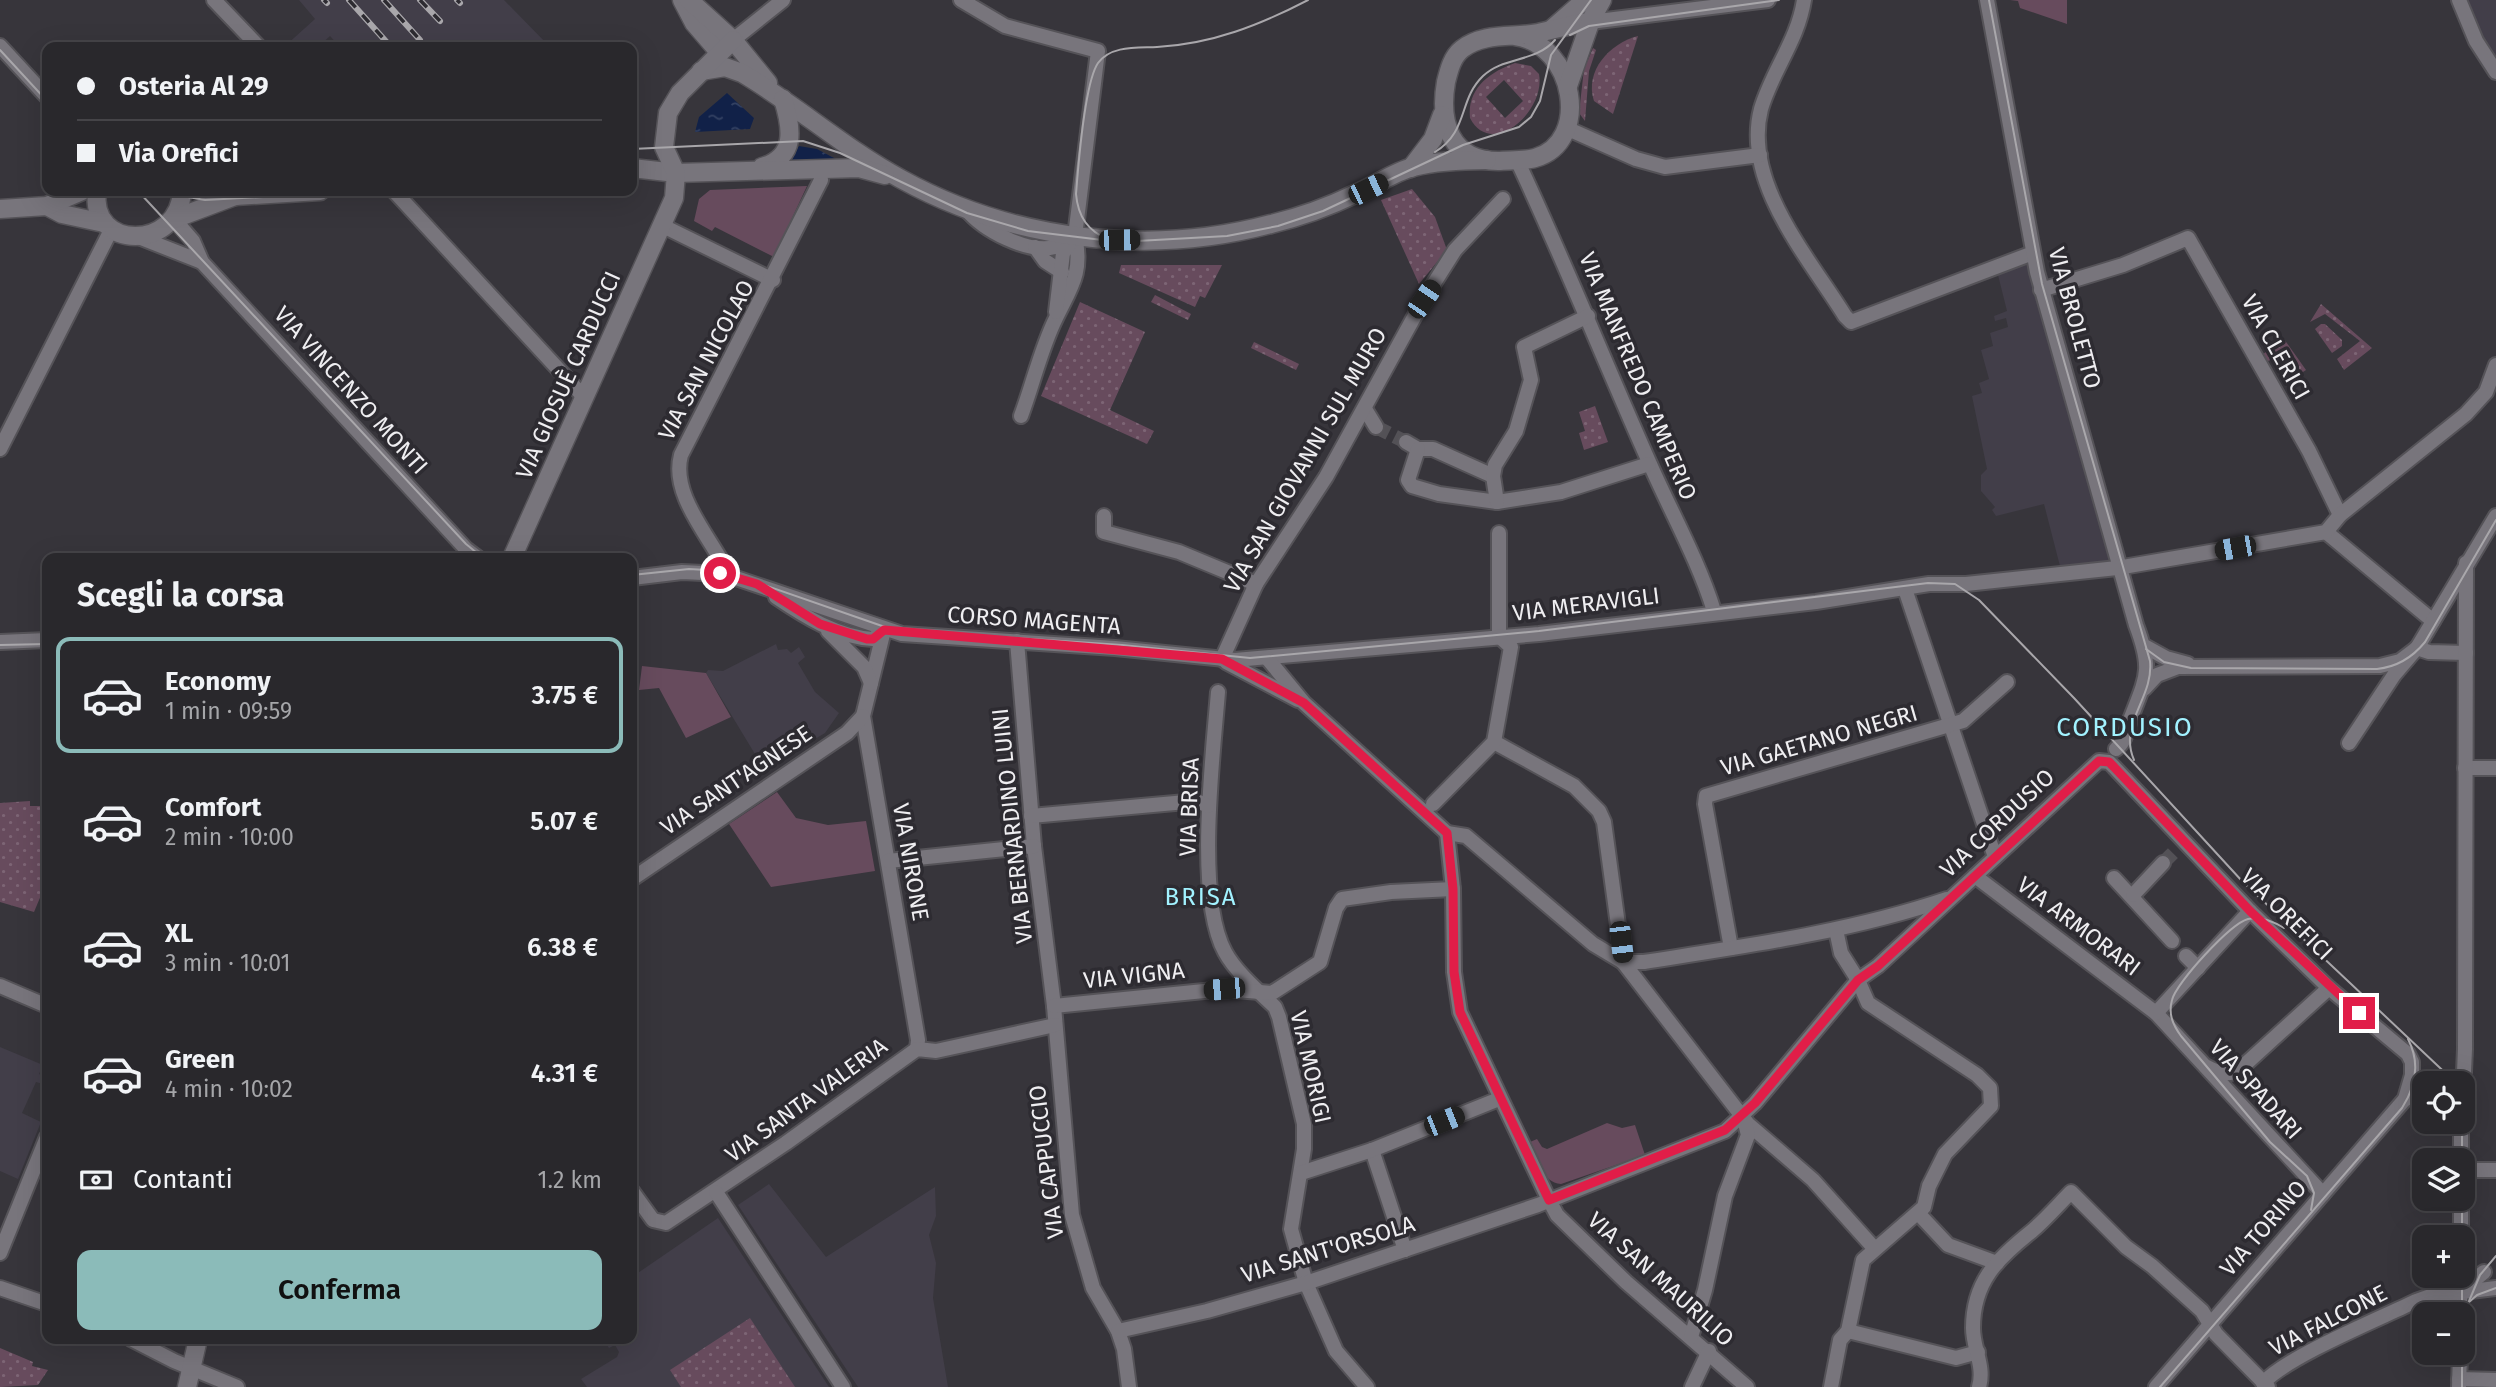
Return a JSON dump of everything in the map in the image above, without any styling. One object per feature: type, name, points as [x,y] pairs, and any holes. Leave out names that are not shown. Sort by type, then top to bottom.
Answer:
[{"type":"street","points":[[214,0],[254,42]]},
{"type":"street","points":[[682,0],[694,23],[719,52]]},
{"type":"street","points":[[690,0],[733,40],[780,96],[789,123],[785,154],[773,164],[736,171]]},
{"type":"street","points":[[676,173],[664,147],[668,113],[719,52],[783,0]]},
{"type":"street","points":[[961,0],[1005,26],[1098,51],[1075,236],[1079,255],[1076,276],[1056,317],[1021,416]]},
{"type":"street","points":[[1552,29],[1584,0]]},
{"type":"street","points":[[637,178],[676,173],[859,168],[899,179],[966,209],[1075,236],[1094,239],[1168,239],[1222,234],[1262,227],[1320,209],[1411,167],[1457,160],[1517,160],[1540,156],[1560,139],[1566,128],[1568,86],[1590,22],[1604,0],[1628,17]]},
{"type":"street","points":[[1411,167],[1428,146],[1442,115],[1448,74],[1457,53],[1478,40],[1590,22],[1768,0]]},
{"type":"street","points":[[1804,0],[1796,32],[1761,110],[1760,155],[1765,180],[1777,211],[1851,321],[2033,253]]},
{"type":"street","name":"VIA BROLETTO","points":[[1987,0],[2041,290],[2144,645]]},
{"type":"street","points":[[2459,0],[2476,41],[2496,72]]},
{"type":"street","points":[[1515,36],[1538,43],[1555,58],[1568,86]]},
{"type":"street","points":[[0,46],[42,92]]},
{"type":"street","points":[[701,72],[725,67],[734,69],[780,96],[899,179]]},
{"type":"street","points":[[1442,115],[1459,147],[1487,160]]},
{"type":"street","points":[[1566,128],[1603,145],[1665,167],[1760,155]]},
{"type":"street","name":"VIA MANFREDO CAMPERIO","points":[[1517,160],[1588,316],[1649,464],[1704,577],[1714,611]]},
{"type":"street","points":[[637,169],[676,173]]},
{"type":"street","name":"VIA GIOSUÈ CARDUCCI","points":[[516,552],[583,396],[663,226],[674,198],[676,173]]},
{"type":"street","points":[[663,226],[773,280],[821,180]]},
{"type":"street","points":[[0,209],[47,206],[70,196]]},
{"type":"street","points":[[97,196],[97,206],[107,226]]},
{"type":"street","points":[[174,219],[181,196]]},
{"type":"street","points":[[47,206],[62,214],[136,236],[165,228],[174,219],[235,196]]},
{"type":"street","points":[[399,196],[583,396]]},
{"type":"street","name":"VIA SAN GIOVANNI SUL MURO","points":[[1222,659],[1256,583],[1313,496],[1365,409],[1433,286],[1455,250],[1503,199]]},
{"type":"street","points":[[966,209],[986,229],[1035,247],[1057,247],[1075,236]]},
{"type":"street","name":"VIA VINCENZO MONTI","points":[[174,219],[192,241],[202,262],[471,553]]},
{"type":"street","points":[[0,449],[107,226]]},
{"type":"street","name":"VIA VINCENZO MONTI","points":[[136,236],[202,262]]},
{"type":"street","points":[[1056,317],[1063,253],[1075,236]]},
{"type":"street","name":"VIA CLERICI","points":[[2041,290],[2123,265],[2188,238],[2340,515]]},
{"type":"street","points":[[1035,247],[1045,261],[1062,272]]},
{"type":"street","name":"VIA SAN NICOLAO","points":[[724,574],[722,562],[682,490],[676,470],[681,455],[773,280]]},
{"type":"street","points":[[1497,502],[1493,476],[1495,465],[1516,431],[1531,380],[1524,347],[1588,316]]},
{"type":"street","points":[[2433,621],[2326,532],[2340,515],[2479,400],[2486,392],[2496,365]]},
{"type":"street","points":[[1365,409],[1376,427]]},
{"type":"street","points":[[1493,476],[1433,449],[1412,445],[1408,480],[1412,486],[1438,495],[1497,502],[1561,492],[1649,464]]},
{"type":"street","points":[[1104,516],[1104,532],[1179,552],[1256,583]]},
{"type":"street","points":[[2349,743],[2393,676],[2417,648],[2496,516]]},
{"type":"street","name":"VIA MERAVIGLI","points":[[1222,659],[1267,659],[1499,636],[1816,602],[1954,583],[2120,568],[2326,532]]},
{"type":"street","points":[[1433,804],[1494,742],[1511,647],[1499,636],[1499,533]]},
{"type":"street","points":[[2462,1071],[2466,865],[2466,563]]},
{"type":"street","name":"CORSO MAGENTA","points":[[637,577],[682,572],[724,574],[884,630],[1222,659]]},
{"type":"street","name":"CORSO MAGENTA","points":[[757,584],[820,624],[867,639],[873,639],[884,630]]},
{"type":"street","points":[[1905,589],[1995,857]]},
{"type":"street","points":[[820,624],[852,652],[864,667],[871,684]]},
{"type":"street","name":"VIA NIRONE","points":[[884,630],[863,716],[918,1040],[917,1049]]},
{"type":"street","points":[[0,642],[42,640]]},
{"type":"street","name":"VIA BERNARDINO LUINI","points":[[1017,641],[1034,846],[1054,1006]]},
{"type":"street","points":[[2144,645],[2172,660],[2207,666]]},
{"type":"street","points":[[2112,756],[2125,736],[2142,691],[2147,669],[2144,645]]},
{"type":"street","points":[[2417,648],[2428,652],[2466,653]]},
{"type":"street","points":[[2142,691],[2150,680],[2166,670],[2207,666],[2380,666],[2400,661],[2417,648]]},
{"type":"street","points":[[1222,659],[1304,703]]},
{"type":"street","points":[[1267,659],[1304,703],[1447,833],[1466,836],[1593,944],[1623,962],[1744,1114],[1748,1124],[1813,1180],[1874,1248]]},
{"type":"street","name":"VIA GAETANO NEGRI","points":[[1731,948],[1705,804],[1706,796],[1963,722],[2007,682]]},
{"type":"street","name":"VIA BRISA","points":[[1218,692],[1208,806],[1213,913],[1221,943],[1232,962],[1261,992]]},
{"type":"street","name":"VIA SANT'AGNESE","points":[[637,876],[846,733],[863,716]]},
{"type":"street","points":[[1494,742],[1574,786],[1599,811],[1604,822],[1623,962]]},
{"type":"street","name":"VIA OREFICI","points":[[2112,756],[2180,846],[2329,988],[2408,1054],[2413,1072],[2405,1099]]},
{"type":"street","name":"VIA CORDUSIO","points":[[1744,1114],[1858,980],[1878,966],[2091,766],[2112,756]]},
{"type":"street","points":[[2465,768],[2496,768]]},
{"type":"street","points":[[1031,816],[1197,802],[1208,806]]},
{"type":"street","name":"VIA SAN MAURILIO","points":[[1447,833],[1453,889],[1454,972],[1460,1012],[1499,1100],[1557,1215],[1626,1282],[1747,1387]]},
{"type":"street","points":[[888,860],[1034,846]]},
{"type":"street","points":[[2133,895],[2163,863]]},
{"type":"street","name":"VIA ARMORARI","points":[[1975,876],[2156,1013]]},
{"type":"street","points":[[2114,878],[2133,895],[2172,941]]},
{"type":"street","points":[[1261,992],[1272,993],[1320,962],[1336,908],[1342,899],[1391,892],[1453,889]]},
{"type":"street","points":[[1623,962],[1644,962],[1836,930],[1892,917],[1951,898]]},
{"type":"street","points":[[2156,1013],[2250,911]]},
{"type":"street","points":[[1830,1387],[1840,1340],[1848,1331],[1863,1261],[1874,1248],[1924,1208],[1928,1191],[1945,1154],[1988,1112],[1992,1094],[1977,1075],[1868,1003],[1858,980],[1841,953],[1836,930]]},
{"type":"street","points":[[2186,956],[2198,968]]},
{"type":"street","points":[[0,986],[42,1004]]},
{"type":"street","points":[[2199,1062],[2222,1073],[2232,1074],[2329,988]]},
{"type":"street","name":"VIA VIGNA","points":[[1054,1006],[1224,989],[1261,992]]},
{"type":"street","name":"VIA MORIGI","points":[[1261,992],[1279,1017],[1304,1125],[1301,1173],[1291,1228],[1306,1283],[1336,1351],[1367,1387]]},
{"type":"street","name":"VIA CAPPUCCIO","points":[[1054,1006],[1072,1216],[1093,1288],[1118,1331],[1124,1349],[1129,1387]]},
{"type":"street","name":"VIA SPADARI","points":[[2156,1013],[2323,1194]]},
{"type":"street","name":"VIA SANTA VALERIA","points":[[637,1198],[653,1220],[662,1224],[716,1192],[917,1049],[936,1051],[1055,1025]]},
{"type":"street","points":[[2405,1099],[2412,1097]]},
{"type":"street","name":"VIA TORINO","points":[[2156,1387],[2405,1099]]},
{"type":"street","points":[[1301,1173],[1372,1150],[1499,1100]]},
{"type":"street","points":[[1690,1337],[1705,1290],[1725,1196],[1748,1135],[1744,1114]]},
{"type":"street","name":"VIA SANT'ORSOLA","points":[[1118,1331],[1207,1311],[1306,1283],[1405,1250],[1549,1200],[1725,1130],[1744,1114]]},
{"type":"street","points":[[0,1253],[42,1149]]},
{"type":"street","points":[[1372,1150],[1405,1250]]},
{"type":"street","points":[[2475,1170],[2496,1170]]},
{"type":"street","points":[[716,1192],[843,1387]]},
{"type":"street","points":[[1979,1387],[1982,1374],[1973,1331],[1978,1290],[1997,1263],[2071,1192],[2126,1247],[2152,1266],[2202,1311],[2210,1325],[2266,1385]]},
{"type":"street","points":[[1918,1213],[1948,1245],[1997,1263]]},
{"type":"street","points":[[2460,1292],[2484,1272]]},
{"type":"street","points":[[0,1288],[42,1302]]},
{"type":"street","points":[[2460,1288],[2460,1302]]},
{"type":"street","name":"VIA FALCONE","points":[[2266,1385],[2271,1374],[2416,1301],[2496,1288]]},
{"type":"street","points":[[1848,1331],[1956,1358],[1978,1352]]},
{"type":"street","points":[[141,1344],[237,1387]]},
{"type":"street","points":[[187,1387],[197,1344]]},
{"type":"street","points":[[1692,1387],[1709,1352]]},
{"type":"street","points":[[2459,1365],[2459,1383],[2496,1380]]},
{"type":"shaded area","points":[[299,0],[504,0],[545,42],[335,42],[330,36],[323,42],[290,42],[315,19]]},
{"type":"shaded area","points":[[2010,0],[2067,0],[2067,24],[2020,8],[2018,1]]},
{"type":"shaded area","points":[[2461,0],[2496,0],[2496,71]]},
{"type":"shaded area","points":[[1638,36],[1613,114],[1594,101],[1592,90],[1596,69],[1609,52]]},
{"type":"shaded area","points":[[1593,48],[1596,50],[1589,71],[1585,121],[1579,113],[1584,69]]},
{"type":"shaded area","points":[[1515,63],[1531,66],[1539,74],[1539,88],[1534,103],[1515,126],[1503,132],[1491,134],[1479,129],[1470,118],[1470,107],[1476,90],[1489,76]],"holes":[[[1504,80],[1523,101],[1505,118],[1486,97]]]},
{"type":"shaded area","points":[[807,186],[774,257],[715,227],[712,231],[694,221],[699,199],[710,190]]},
{"type":"shaded area","points":[[1412,189],[1435,217],[1447,250],[1419,284],[1381,200]]},
{"type":"shaded area","points":[[2033,254],[2119,567],[2062,574],[2044,504],[1996,516],[1992,510],[1995,507],[1981,491],[1981,475],[1987,469],[1972,396],[1982,393],[1979,383],[1989,379],[1981,350],[1993,346],[1990,333],[2008,327],[2006,318],[1995,321],[1994,316],[2007,311],[1997,271]]},
{"type":"shaded area","points":[[1121,265],[1222,265],[1205,298],[1200,296],[1195,307],[1119,273]]},
{"type":"shaded area","points":[[1155,295],[1191,314],[1188,320],[1151,302]]},
{"type":"shaded area","points":[[1080,302],[1145,332],[1110,410],[1154,431],[1147,444],[1041,396]]},
{"type":"shaded area","points":[[2321,304],[2372,348],[2344,370],[2337,359],[2360,341],[2325,314],[2310,322]]},
{"type":"shaded area","points":[[2325,324],[2342,340],[2342,346],[2332,353],[2315,329]]},
{"type":"shaded area","points":[[2284,339],[2306,370],[2300,374],[2291,362],[2273,359],[2263,363],[2259,357]]},
{"type":"shaded area","points":[[1254,342],[1299,364],[1296,370],[1251,348]]},
{"type":"shaded area","points":[[1595,406],[1608,442],[1584,450],[1579,433],[1585,431],[1579,412]]},
{"type":"shaded area","points":[[776,644],[778,650],[787,649],[791,653],[799,647],[805,657],[798,663],[815,692],[839,713],[825,733],[764,769],[706,673],[708,670],[723,671]]},
{"type":"shaded area","points":[[642,666],[706,673],[731,717],[686,738],[659,688],[639,690]]},
{"type":"shaded area","points":[[777,792],[796,818],[828,825],[866,821],[875,871],[771,887],[729,824]]},
{"type":"shaded area","points":[[30,801],[30,806],[42,806],[42,893],[34,912],[0,902],[0,803]]},
{"type":"shaded area","points":[[0,1047],[42,1065],[39,1074],[42,1076],[42,1084],[36,1082],[22,1113],[41,1122],[18,1179],[0,1171]]},
{"type":"shaded area","points":[[1607,1123],[1622,1128],[1635,1125],[1645,1155],[1561,1184],[1549,1179],[1530,1142],[1537,1139],[1542,1147],[1547,1149]]},
{"type":"shaded area","points":[[769,1184],[826,1257],[935,1187],[936,1216],[929,1235],[936,1263],[933,1298],[948,1387],[858,1387],[738,1205]]},
{"type":"shaded area","points":[[718,1218],[829,1387],[587,1387],[581,1379],[617,1357],[619,1352],[615,1345],[609,1348],[606,1344],[637,1344],[637,1274]]},
{"type":"shaded area","points":[[750,1318],[795,1387],[681,1387],[670,1370]]},
{"type":"shaded area","points":[[0,1348],[33,1362],[32,1366],[48,1370],[38,1385],[0,1387]]},
{"type":"water","points":[[727,93],[754,118],[750,129],[695,132],[699,117]]},
{"type":"water","points":[[799,146],[817,149],[836,159],[790,161]]},
{"type":"tunnel","points":[[1376,427],[1406,442]]},
{"type":"tunnel","points":[[2163,863],[2175,851]]},
{"type":"tram line","points":[[1109,240],[1085,222],[1076,194],[1089,88],[1098,63],[1103,57],[1117,50],[1197,42],[1235,32],[1308,0]]},
{"type":"tram line","points":[[637,149],[803,141],[840,153],[967,213],[1028,231],[1119,242],[1227,236],[1278,226],[1323,211],[1463,145],[1519,127],[1531,117],[1540,101],[1551,55],[1591,0]]},
{"type":"tram line","points":[[1570,35],[1589,26],[1779,0]]},
{"type":"tram line","points":[[1989,0],[2042,284],[2150,661],[2147,687],[2130,734],[2134,760]]},
{"type":"tram line","points":[[1435,152],[1453,135],[1475,85],[1483,76],[1500,65],[1538,53],[1555,40]]},
{"type":"tram line","points":[[0,50],[42,96]]},
{"type":"tram line","points":[[143,196],[477,553]]},
{"type":"tram line","points":[[182,196],[205,200],[280,196]]},
{"type":"tram line","points":[[2146,649],[2164,662],[2191,668],[2377,669],[2397,664],[2415,653],[2425,642],[2496,520]]},
{"type":"tram line","points":[[637,574],[689,569],[724,571],[885,627],[908,631],[1122,645],[1250,658],[1539,631],[1928,583],[1955,584],[1979,600],[2074,698],[2242,881],[2443,1071]]},
{"type":"tram line","points":[[0,645],[42,644]]},
{"type":"tram line","points":[[2284,928],[2258,918],[2248,919],[2229,931],[2183,981],[2172,1000],[2171,1015],[2181,1036],[2270,1142],[2307,1176],[2314,1193],[2311,1210]]},
{"type":"tram line","points":[[2160,1387],[2402,1108],[2411,1091],[2415,1074],[2414,1056],[2408,1039]]},
{"type":"tram line","points":[[2462,1134],[2462,1387]]},
{"type":"tram line","points":[[2469,1302],[2480,1275],[2496,1256]]},
{"type":"tram line","points":[[2469,1302],[2477,1295],[2496,1288]]},
{"type":"railway","points":[[324,0],[327,3]]},
{"type":"railway","points":[[349,0],[387,42]]},
{"type":"railway","points":[[384,0],[420,40]]},
{"type":"railway","points":[[420,0],[440,21]]},
{"type":"railway","points":[[457,0],[460,3]]},
{"type":"district","name":"CORDUSIO","points":[[2125,727]]},
{"type":"district","name":"BRISA","points":[[1201,897]]},
{"type":"route","points":[[720,573],[757,584],[820,624],[867,639],[873,639],[884,630],[902,634],[1115,648],[1222,659],[1304,703],[1426,811],[1447,833],[1453,889],[1454,972],[1460,1012],[1499,1100],[1549,1200],[1725,1130],[1755,1103],[1858,980],[1878,966],[2099,761],[2109,762],[2250,911],[2359,1013]]}]
